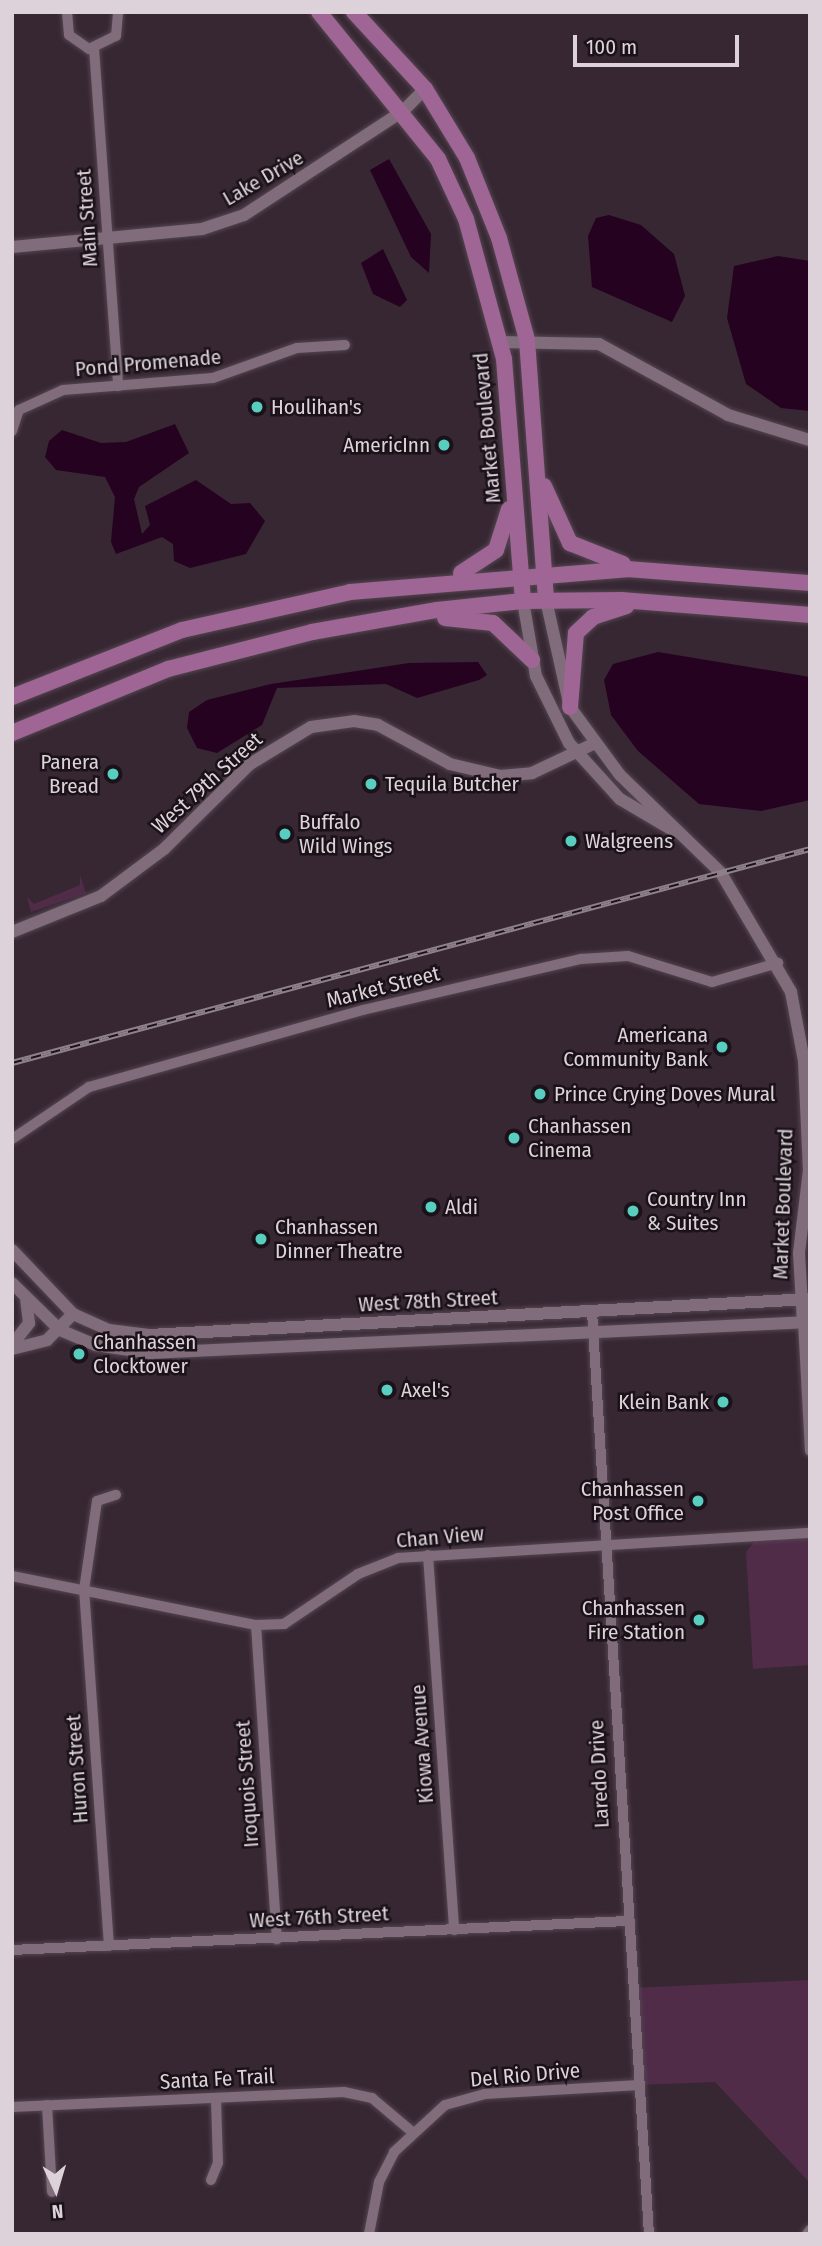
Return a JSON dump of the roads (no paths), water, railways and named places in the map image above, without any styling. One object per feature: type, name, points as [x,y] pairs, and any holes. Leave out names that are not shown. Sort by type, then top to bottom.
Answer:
[{"type":"main road","name":"Market Boulevard","points":[[319,12],[403,111],[438,159],[466,219],[501,342],[523,601]]},
{"type":"main road","name":"Market Boulevard","points":[[354,12],[425,89],[467,158],[499,238],[527,340],[546,600]]},
{"type":"main road","points":[[536,459],[569,543],[594,556],[656,569],[810,583]]},
{"type":"main road","points":[[12,697],[182,629],[468,571],[491,557],[504,534],[513,479]]},
{"type":"main road","points":[[423,582],[520,573],[656,569]]},
{"type":"main road","points":[[12,733],[168,669],[386,619],[546,600],[661,602],[810,615]]},
{"type":"main road","points":[[570,707],[569,656],[582,625],[617,608],[661,602]]},
{"type":"main road","points":[[386,619],[482,620],[503,628],[532,660]]},
{"type":"street","points":[[67,12],[73,41],[94,48],[116,36],[118,12]]},
{"type":"street","name":"Main Street","points":[[94,48],[118,386]]},
{"type":"street","name":"Lake Drive","points":[[12,247],[201,229],[244,215],[403,111],[425,89]]},
{"type":"street","points":[[501,342],[527,340],[598,344],[728,415],[810,440]]},
{"type":"street","name":"Pond Promenade","points":[[12,431],[19,410],[38,397],[224,376],[297,348],[345,345]]},
{"type":"street","name":"Market Boulevard","points":[[546,600],[570,707],[593,744],[676,832],[721,873],[778,963],[804,1060],[809,1170],[799,1254],[806,1299],[810,1451]]},
{"type":"street","name":"Market Boulevard","points":[[523,601],[532,660],[578,753],[620,799],[656,825],[676,832]]},
{"type":"street","name":"West 79th Street","points":[[12,932],[101,896],[164,849],[250,764],[311,727],[354,721],[378,725],[450,764],[500,776],[532,774],[593,744]]},
{"type":"street","name":"Market Street","points":[[12,1139],[89,1087],[363,1010],[581,959],[628,956],[712,982],[778,963]]},
{"type":"street","points":[[12,1250],[73,1314],[60,1330],[12,1347]]},
{"type":"street","points":[[12,1283],[60,1330]]},
{"type":"street","points":[[12,1347],[29,1323],[24,1295]]},
{"type":"street","name":"West 78th Street","points":[[73,1314],[109,1330],[149,1335],[806,1299]]},
{"type":"street","name":"Laredo Drive","points":[[592,1311],[649,2234]]},
{"type":"street","name":"West 78th Street","points":[[60,1330],[95,1345],[150,1353],[806,1322]]},
{"type":"street","name":"Huron Street","points":[[109,1946],[84,1590],[97,1501],[116,1495]]},
{"type":"street","name":"Chan View","points":[[12,1576],[256,1625],[284,1624],[311,1611],[379,1563],[428,1555],[810,1533]]},
{"type":"street","name":"Kiowa Avenue","points":[[428,1555],[454,1930]]},
{"type":"street","name":"Iroquois Street","points":[[256,1625],[277,1939]]},
{"type":"street","name":"West 76th Street","points":[[12,1950],[628,1921]]},
{"type":"street","name":"Del Rio Drive","points":[[369,2234],[379,2182],[411,2131],[445,2105],[485,2094],[639,2085]]},
{"type":"street","name":"Santa Fe Trail","points":[[12,2107],[344,2092],[372,2098],[411,2131]]},
{"type":"street","points":[[211,2180],[218,2163],[216,2098]]},
{"type":"street","points":[[47,2105],[52,2192]]},
{"type":"railway","points":[[12,1063],[810,849]]},
{"type":"place","name":"Houlihan's","points":[[257,407]]},
{"type":"place","name":"AmericInn","points":[[444,445]]},
{"type":"place","name":"Panera Bread","points":[[113,774]]},
{"type":"place","name":"Tequila Butcher","points":[[371,784]]},
{"type":"place","name":"Buffalo Wild Wings","points":[[285,834]]},
{"type":"place","name":"Walgreens","points":[[571,841]]},
{"type":"place","name":"Americana Community Bank","points":[[722,1047]]},
{"type":"place","name":"Prince Crying Doves Mural","points":[[540,1094]]},
{"type":"place","name":"Chanhassen Cinema","points":[[514,1138]]},
{"type":"place","name":"Aldi","points":[[431,1207]]},
{"type":"place","name":"Country Inn & Suites","points":[[633,1211]]},
{"type":"place","name":"Chanhassen Dinner Theatre","points":[[261,1239]]},
{"type":"place","name":"Chanhassen Clocktower","points":[[79,1354]]},
{"type":"place","name":"Axel's","points":[[387,1390]]},
{"type":"place","name":"Klein Bank","points":[[723,1402]]},
{"type":"place","name":"Chanhassen Post Office","points":[[698,1501]]},
{"type":"place","name":"Chanhassen Fire Station","points":[[699,1620]]}]
